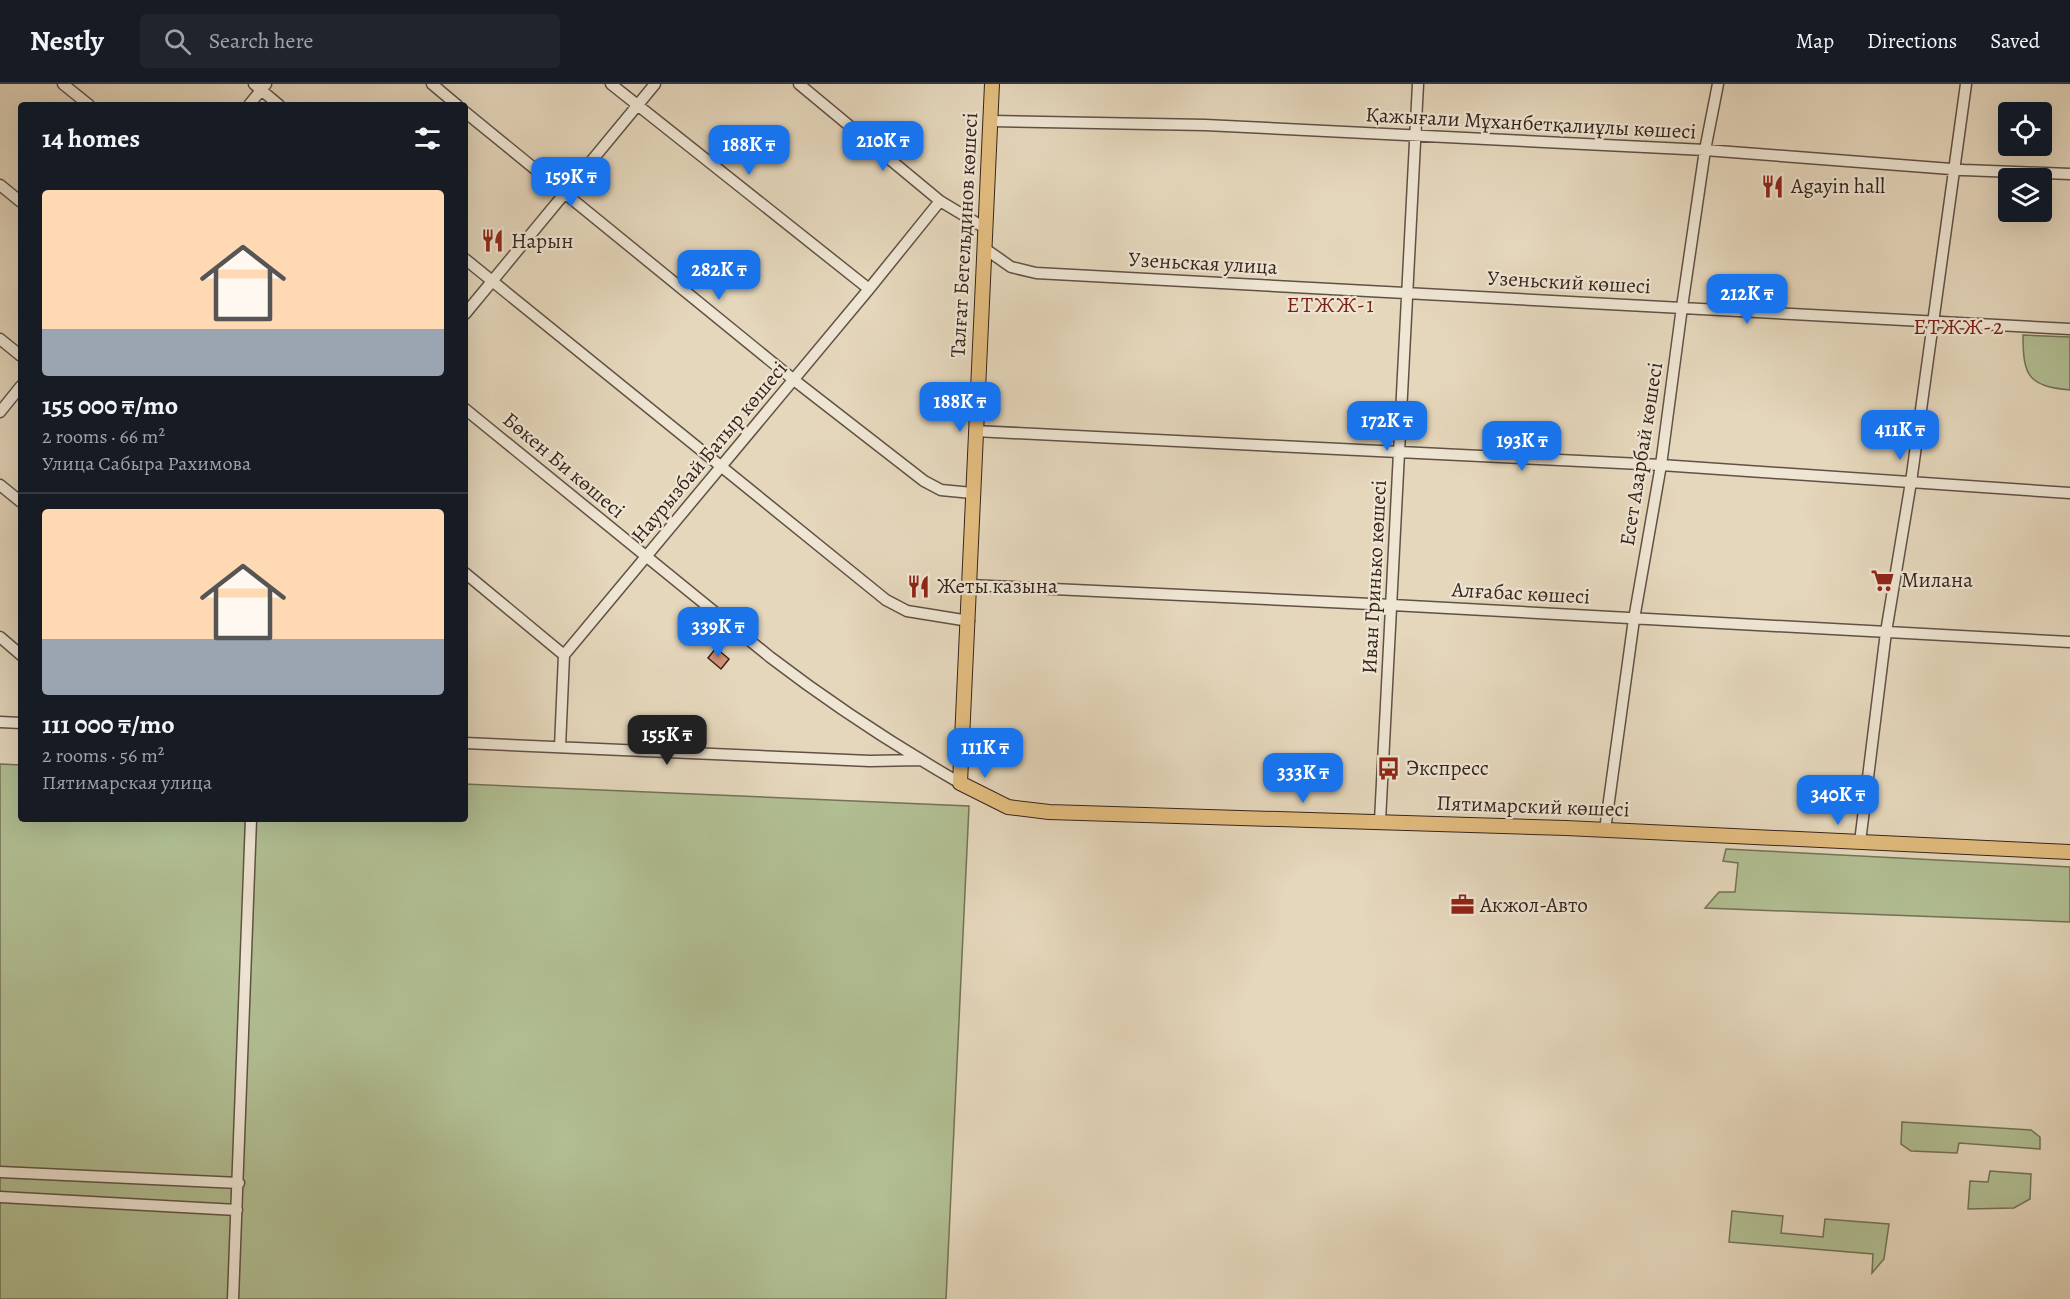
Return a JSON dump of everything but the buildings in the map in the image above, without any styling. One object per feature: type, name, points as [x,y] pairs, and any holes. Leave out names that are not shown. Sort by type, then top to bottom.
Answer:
[{"type":"main road","name":"Талғат Бегельдинов көшесі","points":[[960,783],[992,84]]},
{"type":"main road","name":"Пятимарский көшесі","points":[[960,783],[996,802],[1014,808],[1049,812],[1380,821],[2070,852]]},
{"type":"street","points":[[63,84],[85,102]]},
{"type":"street","points":[[432,84],[453,102]]},
{"type":"street","points":[[611,84],[869,289]]},
{"type":"street","points":[[468,310],[655,84]]},
{"type":"street","points":[[801,84],[940,201],[985,228]]},
{"type":"street","name":"Иван Гринько көшесі","points":[[1380,821],[1401,452],[1418,84]]},
{"type":"street","name":"Есет Азарбай көшесі","points":[[1605,830],[1634,619],[1660,465],[1705,150],[1718,84]]},
{"type":"street","points":[[1860,842],[1886,632],[1911,482],[1966,84]]},
{"type":"street","points":[[251,102],[261,86],[276,102]]},
{"type":"street","points":[[468,114],[794,380],[928,483],[941,490],[972,493]]},
{"type":"street","name":"Қажығали Мұханбетқалиұлы көшесі","points":[[991,121],[1172,124],[1705,150],[1954,170],[2070,174]]},
{"type":"street","points":[[0,185],[18,200]]},
{"type":"street","name":"Наурызбай Батыр көшесі","points":[[564,656],[940,201]]},
{"type":"street","name":"Узеньская улица","points":[[984,248],[1011,267],[1024,272],[1426,294]]},
{"type":"street","points":[[468,261],[900,610],[969,621]]},
{"type":"street","name":"Узеньский көшесі","points":[[1426,294],[2070,329]]},
{"type":"street","points":[[0,339],[18,354]]},
{"type":"street","points":[[0,412],[18,390]]},
{"type":"street","name":"Бөкен Би көшесі","points":[[468,411],[646,558],[804,682],[921,760],[960,783]]},
{"type":"street","points":[[975,431],[1660,465],[2070,493]]},
{"type":"street","points":[[0,484],[18,499]]},
{"type":"street","points":[[468,576],[564,656],[560,747]]},
{"type":"street","name":"Алғабас көшесі","points":[[969,585],[1392,604],[2070,642]]},
{"type":"street","points":[[0,637],[18,652]]},
{"type":"street","points":[[0,722],[18,723]]},
{"type":"street","points":[[468,743],[870,761],[921,760]]},
{"type":"street","points":[[233,1299],[251,822]]},
{"type":"street","points":[[0,1172],[239,1183]]},
{"type":"street","points":[[0,1197],[237,1210]]},
{"type":"green space","points":[[2023,335],[2070,337],[2070,390],[2045,385],[2037,382],[2031,376],[2024,360]]},
{"type":"green space","points":[[0,764],[18,765],[18,822],[468,822],[468,784],[969,806],[946,1299],[0,1299]]},
{"type":"green space","points":[[1726,849],[2070,867],[2070,922],[1705,908],[1719,892],[1735,892],[1738,863],[1723,861]]},
{"type":"green space","points":[[1902,1122],[2031,1130],[2040,1137],[2040,1149],[1959,1143],[1957,1153],[1911,1151],[1901,1144]]},
{"type":"green space","points":[[1990,1171],[2031,1174],[2030,1199],[2014,1208],[1968,1209],[1970,1181],[1988,1182]]},
{"type":"green space","points":[[1732,1211],[1783,1216],[1781,1233],[1823,1237],[1825,1219],[1889,1224],[1884,1259],[1872,1273],[1873,1254],[1729,1242]]},
{"type":"place","name":"Agayin hall","points":[[1773,186]]},
{"type":"place","name":"Нарын","points":[[493,241]]},
{"type":"place","name":"Милана","points":[[1883,580]]},
{"type":"place","name":"Жеты казына","points":[[919,586]]},
{"type":"place","name":"Экспресс","points":[[1388,768]]},
{"type":"place","name":"Акжол-Авто","points":[[1462,905]]},
{"type":"district","name":"ЕТЖЖ-1","points":[[1331,305]]},
{"type":"district","name":"ЕТЖЖ-2","points":[[1959,327]]}]
